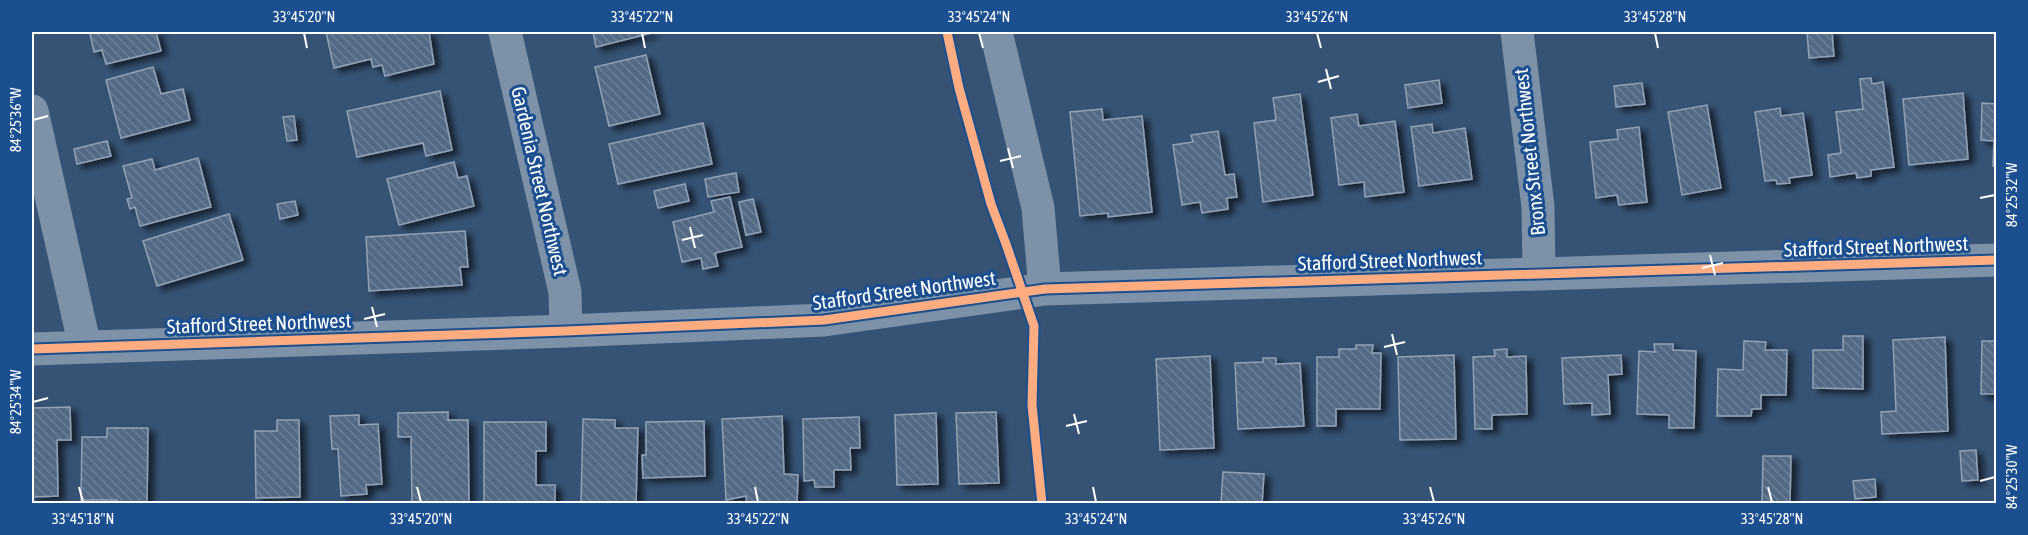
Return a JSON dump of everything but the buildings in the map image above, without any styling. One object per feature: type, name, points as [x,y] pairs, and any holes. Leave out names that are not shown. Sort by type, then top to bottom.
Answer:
[{"type":"street","name":"Gardenia Street Northwest","points":[[506,32],[565,292],[566,331]]},
{"type":"street","points":[[996,32],[1038,208],[1045,289]]},
{"type":"street","name":"Bronx Street Northwest","points":[[1516,32],[1538,207],[1539,273]]},
{"type":"street","points":[[32,111],[85,347]]},
{"type":"street","name":"Stafford Street Northwest","points":[[32,349],[824,320],[1045,289],[1996,260]]},
{"type":"cycle path","points":[[947,32],[959,88],[991,204],[1034,326],[1032,405],[1042,504]]},
{"type":"cycle path","points":[[32,349],[824,320],[1045,289],[1996,260]]}]
